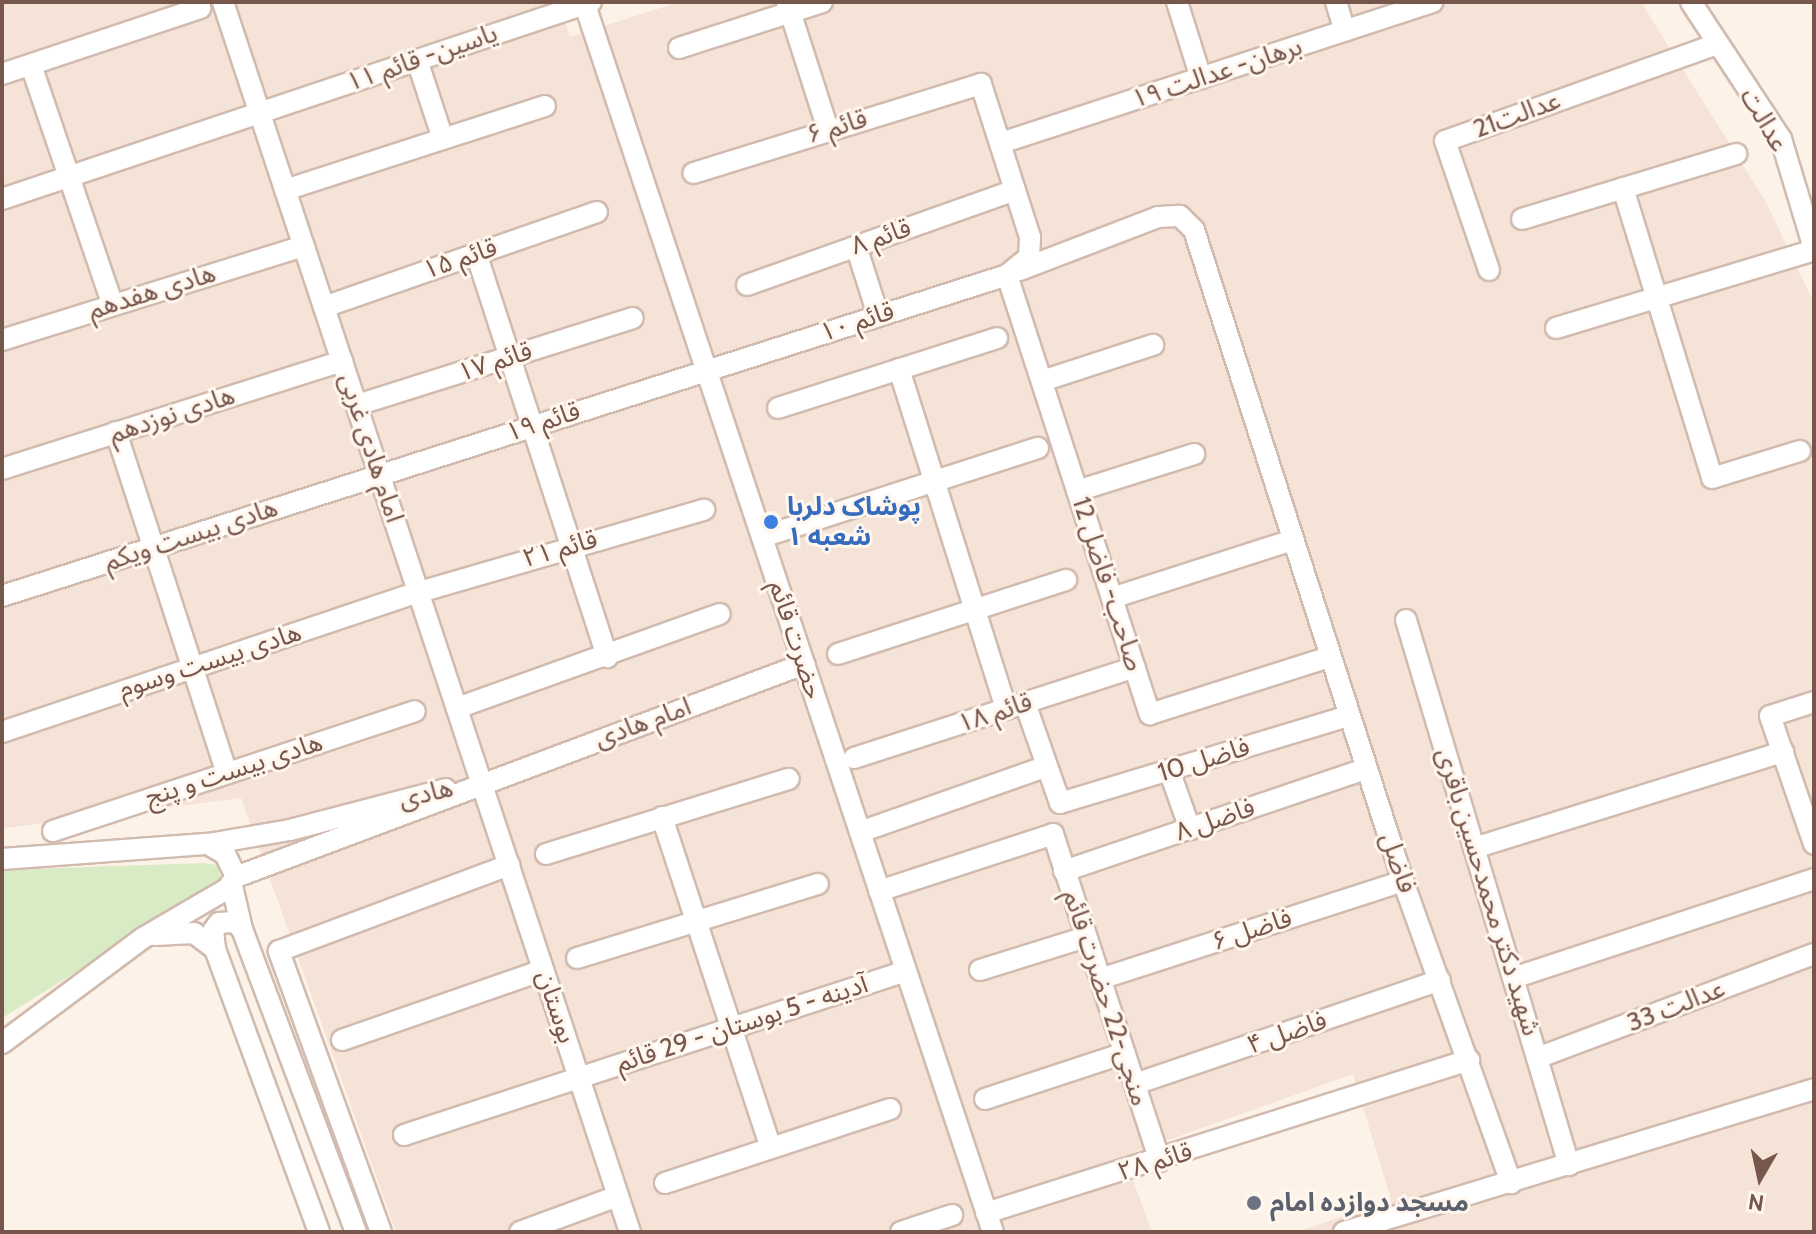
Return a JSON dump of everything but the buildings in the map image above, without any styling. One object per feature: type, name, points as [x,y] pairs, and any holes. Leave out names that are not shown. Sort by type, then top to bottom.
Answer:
[{"type":"street","name":"امام هادی غربی","points":[[223,2],[482,783]]},
{"type":"street","points":[[679,48],[788,7],[822,2]]},
{"type":"street","points":[[1177,2],[1201,78]]},
{"type":"street","points":[[1336,2],[1345,31]]},
{"type":"street","name":"برهان- عدالت ۱۹","points":[[1001,143],[1433,2]]},
{"type":"street","name":"عدالت","points":[[1691,2],[1781,139],[1814,249]]},
{"type":"street","name":"یاسین- قائم ۱۱","points":[[2,199],[587,3]]},
{"type":"street","name":"حضرت قائم","points":[[587,3],[989,1222]]},
{"type":"street","points":[[788,7],[828,130]]},
{"type":"street","points":[[2,74],[200,8]]},
{"type":"street","name":"21عدالت","points":[[1489,270],[1445,141],[1717,44]]},
{"type":"street","points":[[417,60],[443,139]]},
{"type":"street","points":[[31,65],[112,303]]},
{"type":"street","name":"قائم ۶","points":[[693,173],[981,84],[1001,143]]},
{"type":"street","points":[[285,190],[545,106]]},
{"type":"street","points":[[1001,143],[1030,237],[1029,257],[1013,272]]},
{"type":"street","points":[[1522,219],[1736,154]]},
{"type":"street","points":[[1623,188],[1712,478],[1800,451]]},
{"type":"street","name":"قائم ۸","points":[[747,285],[1015,190]]},
{"type":"street","name":"قائم ۱۵","points":[[324,307],[597,212]]},
{"type":"street","name":"قائم ۱۰","points":[[706,370],[1013,272],[1158,217],[1180,216],[1194,230],[1290,541]]},
{"type":"street","name":"هادی هفدهم","points":[[2,340],[112,303],[304,246]]},
{"type":"street","points":[[856,246],[878,315]]},
{"type":"street","points":[[1556,328],[1814,249]]},
{"type":"street","points":[[476,253],[514,356],[607,657]]},
{"type":"street","name":"صاحب- فاضل 12","points":[[1013,272],[1042,381],[1150,714],[1330,657]]},
{"type":"street","name":"قائم ۱۷","points":[[357,405],[633,318]]},
{"type":"street","points":[[778,408],[997,338]]},
{"type":"street","points":[[1042,381],[1153,345]]},
{"type":"street","name":"هادی نوزدهم","points":[[2,469],[342,361]]},
{"type":"street","points":[[860,832],[1047,766],[1015,706],[974,610],[899,369]]},
{"type":"street","name":"قائم ۱۹","points":[[380,475],[706,370]]},
{"type":"street","points":[[116,432],[226,771]]},
{"type":"street","points":[[762,537],[1038,448]]},
{"type":"street","points":[[1077,491],[1194,454]]},
{"type":"street","name":"هادی بیست ویکم","points":[[2,596],[380,475]]},
{"type":"street","name":"قائم ۲۱","points":[[419,592],[573,544],[704,510]]},
{"type":"street","points":[[1112,598],[1290,541]]},
{"type":"street","name":"فاضل","points":[[1290,541],[1403,881],[1511,1183]]},
{"type":"street","points":[[838,654],[1066,580]]},
{"type":"street","name":"هادی بیست وسوم","points":[[2,732],[192,665],[419,592]]},
{"type":"street","points":[[457,708],[607,657],[720,614]]},
{"type":"street","name":"شهید دکتر محمدحسین باقری","points":[[1406,620],[1569,1165]]},
{"type":"street","name":"امام هادی","points":[[482,783],[804,664]]},
{"type":"street","name":"قائم ۱۸","points":[[854,758],[1135,667]]},
{"type":"street","points":[[1812,833],[1770,716],[1814,702]]},
{"type":"street","name":"هادی بیست و پنج","points":[[53,831],[226,771],[415,711]]},
{"type":"street","name":"فاضل 10","points":[[1047,766],[1060,803],[1349,716]]},
{"type":"street","points":[[1474,848],[1783,752]]},
{"type":"street","name":"فاضل ۸","points":[[1064,871],[1366,769]]},
{"type":"street","points":[[1169,770],[1190,829]]},
{"type":"street","points":[[546,854],[789,779]]},
{"type":"street","name":"هادی","points":[[2,859],[208,844],[482,783]]},
{"type":"street","name":"هادی","points":[[2,1043],[143,938],[234,881],[420,811],[482,783]]},
{"type":"street","name":"بوستان","points":[[482,783],[630,1232]]},
{"type":"street","points":[[662,817],[770,1145]]},
{"type":"street","name":"منجی-22 حضرت قائم","points":[[879,891],[1053,834],[1160,1161]]},
{"type":"street","points":[[208,844],[230,860],[242,929],[356,1232]]},
{"type":"street","points":[[381,1232],[279,951],[509,865]]},
{"type":"street","points":[[1513,978],[1814,879]]},
{"type":"street","name":"فاضل ۶","points":[[1100,979],[1403,881]]},
{"type":"street","points":[[577,958],[818,884]]},
{"type":"street","points":[[242,929],[235,922],[219,923],[213,931],[215,949],[319,1232]]},
{"type":"street","points":[[143,938],[194,933],[215,949]]},
{"type":"street","points":[[980,970],[1086,937]]},
{"type":"street","name":"عدالت 33","points":[[1537,1058],[1814,954]]},
{"type":"street","points":[[342,1040],[543,970]]},
{"type":"street","name":"آدینه - 5 بوستان - 29 قائم","points":[[404,1135],[906,971]]},
{"type":"street","name":"فاضل ۴","points":[[1135,1084],[1440,980]]},
{"type":"street","points":[[985,1099],[1125,1053]]},
{"type":"street","name":"قائم ۲۸","points":[[989,1222],[1160,1161],[1469,1060]]},
{"type":"street","points":[[1344,1232],[1812,1094]]},
{"type":"street","points":[[665,1183],[770,1145],[890,1109]]},
{"type":"street","points":[[520,1232],[618,1196]]},
{"type":"street","points":[[901,1232],[952,1215]]},
{"type":"shaded area","points":[[2,2],[559,2],[570,37],[679,2],[1641,2],[1767,204],[1814,303],[1814,1232],[1298,1232],[1391,1199],[1353,1074],[1124,1156],[1152,1232],[396,1232],[241,798],[5,828],[2,823]]},
{"type":"green space","points":[[217,865],[222,881],[2,1018],[2,870]]},
{"type":"place","name":"پوشاک دلربا شعبه ۱","points":[[771,522]]},
{"type":"place","name":"مسجد دوازده امام","points":[[1254,1203]]}]
